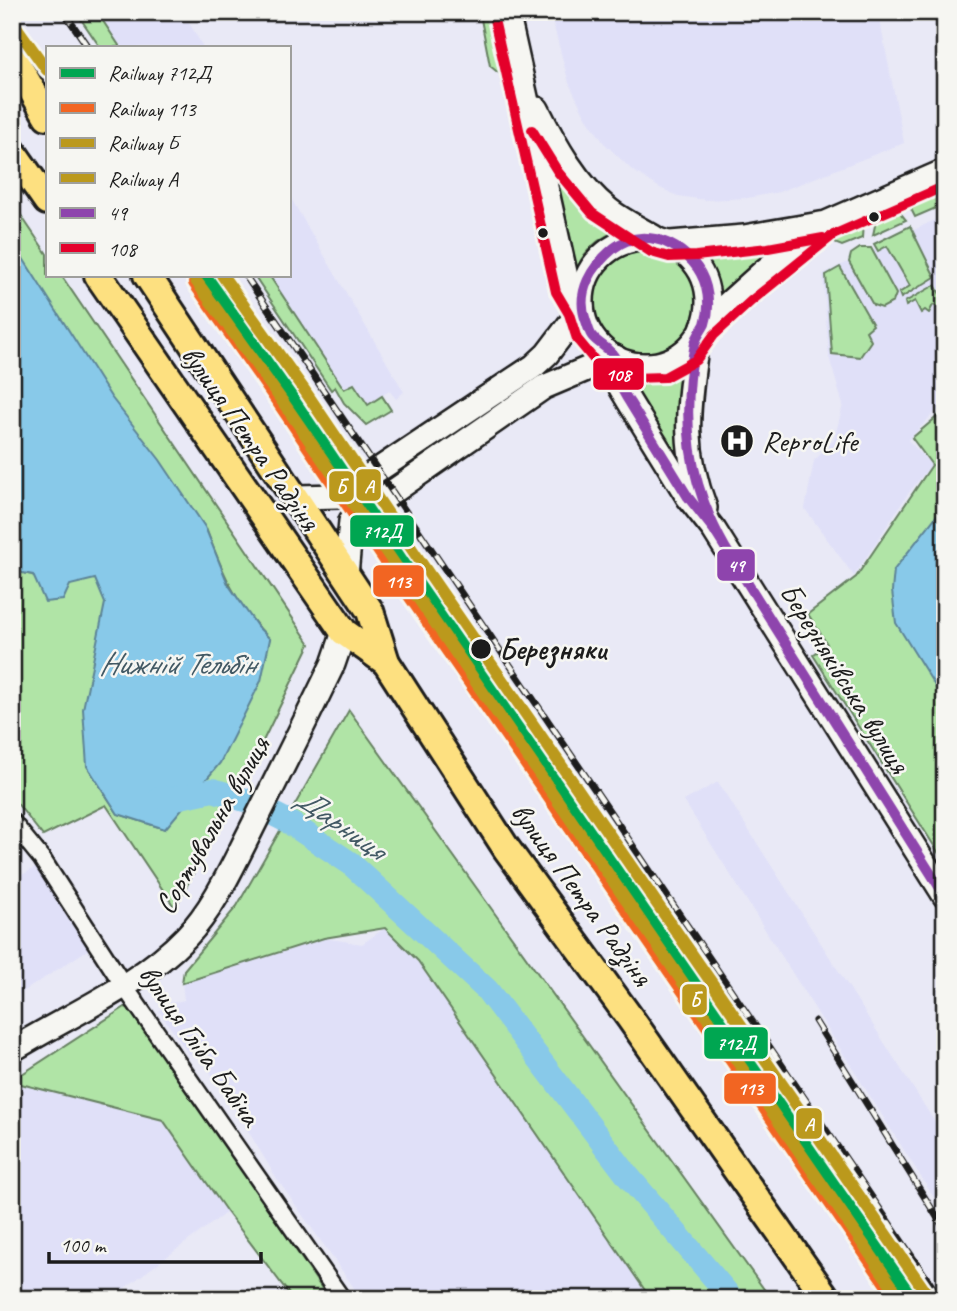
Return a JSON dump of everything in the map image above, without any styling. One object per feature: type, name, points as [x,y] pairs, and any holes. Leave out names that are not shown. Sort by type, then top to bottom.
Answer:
[{"type":"main road","points":[[12,55],[46,114]]},
{"type":"main road","points":[[12,151],[46,200]]},
{"type":"main road","name":"вулиця Петра Радзіня","points":[[99,276],[344,632],[386,662]]},
{"type":"main road","name":"вулиця Петра Радзіня","points":[[148,276],[370,611],[386,662],[506,848],[630,1018],[827,1299]]},
{"type":"street","points":[[507,12],[566,277],[569,288],[582,308]]},
{"type":"street","points":[[520,74],[551,136],[583,183],[609,209],[693,260],[704,278],[708,298],[700,332]]},
{"type":"street","points":[[826,223],[763,272],[700,332],[681,354],[663,363],[641,365],[615,357],[600,346],[587,326],[582,308],[586,278],[596,262],[614,246],[632,239],[663,241],[744,237],[826,223],[945,172]]},
{"type":"street","points":[[550,349],[561,322],[566,277]]},
{"type":"street","points":[[296,497],[339,496],[526,372],[550,349],[582,308]]},
{"type":"street","name":"Березняківська вулиця","points":[[700,332],[688,394],[688,433],[696,482],[714,530]]},
{"type":"street","points":[[346,575],[351,522],[540,390],[615,357]]},
{"type":"street","name":"Березняківська вулиця","points":[[615,357],[621,388],[688,497],[714,530],[945,896]]},
{"type":"street","points":[[560,379],[598,376],[621,388]]},
{"type":"street","name":"Сортувальна вулиця","points":[[12,1051],[124,986],[164,958],[188,935],[209,906],[289,755],[333,664],[344,632]]},
{"type":"street","name":"вулиця Гліба Бабіча","points":[[12,821],[42,859],[124,986],[342,1299]]},
{"type":"shaded area","points":[[97,12],[183,12],[202,46],[119,46]]},
{"type":"shaded area","points":[[550,12],[878,12],[904,143],[779,192],[748,198],[706,200],[678,196],[632,170],[604,143],[586,117],[569,83]]},
{"type":"shaded area","points":[[290,197],[404,392],[396,399],[389,390],[368,406],[344,389],[270,276],[290,276]]},
{"type":"shaded area","points":[[945,215],[945,406],[934,413],[908,440],[931,465],[908,494],[854,576],[805,509],[814,461],[834,440],[843,405],[829,357],[823,274]]},
{"type":"shaded area","points":[[718,782],[945,1138],[945,1215],[684,801]]},
{"type":"shaded area","points":[[37,867],[89,949],[12,999],[12,880]]},
{"type":"shaded area","points":[[385,928],[417,961],[651,1299],[362,1299],[277,1179],[224,1091],[195,1051],[189,1055],[159,1011],[171,1003],[184,1000],[182,983],[324,938],[362,944]]},
{"type":"shaded area","points":[[21,1084],[163,1120],[227,1212],[110,1299],[12,1299],[12,1089]]},
{"type":"green space","points":[[76,12],[97,12],[119,46],[99,46]]},
{"type":"green space","points":[[484,12],[491,12],[506,79],[490,66],[481,19]]},
{"type":"green space","points":[[546,143],[624,228],[593,246],[582,259],[574,276]]},
{"type":"green space","points":[[945,190],[945,204],[915,217],[911,204]]},
{"type":"green space","points":[[12,202],[46,253],[46,276],[62,276],[310,644],[263,741],[175,908],[106,805],[43,836],[12,797],[12,571],[33,575],[12,286]],"holes":[[[207,531],[225,575],[248,615],[270,639],[165,829],[118,814],[87,766]]]},
{"type":"green space","points":[[897,209],[906,220],[873,235],[877,216]]},
{"type":"green space","points":[[863,222],[862,238],[842,246],[827,240]]},
{"type":"green space","points":[[910,226],[935,277],[901,298],[899,293],[910,286],[887,246],[878,251],[874,244]]},
{"type":"green space","points":[[774,243],[777,246],[722,298],[715,272],[702,250]]},
{"type":"green space","points":[[860,248],[871,248],[896,294],[893,302],[882,308],[873,305],[849,262],[851,254]]},
{"type":"green space","points":[[645,250],[665,254],[682,265],[693,282],[697,302],[693,322],[682,339],[665,350],[645,354],[625,350],[608,339],[597,322],[593,302],[597,282],[608,265],[625,254]]},
{"type":"green space","points":[[840,267],[873,325],[866,331],[871,341],[860,357],[832,354],[826,275]]},
{"type":"green space","points":[[255,276],[270,276],[344,389],[354,384],[368,405],[382,396],[391,410],[366,425],[344,403],[335,387],[331,390]]},
{"type":"green space","points":[[935,285],[945,303],[945,315],[943,308],[933,305],[929,313],[925,310],[921,313],[915,301],[906,306],[905,302]]},
{"type":"green space","points":[[686,366],[692,487],[629,381],[658,376]]},
{"type":"green space","points":[[945,410],[945,863],[813,655],[827,644],[808,614],[856,577],[932,465],[912,438]]},
{"type":"green space","points":[[349,710],[771,1299],[651,1299],[418,961],[385,928],[324,938],[182,983],[184,970],[237,906]]},
{"type":"green space","points":[[125,1007],[134,1010],[329,1299],[293,1299],[227,1212],[163,1120],[21,1084],[16,1078]]},
{"type":"water","name":"Нижній Тельбін","points":[[12,241],[111,397],[160,460],[205,527],[228,584],[257,626],[270,639],[261,681],[220,763],[165,829],[118,814],[87,766],[83,709],[105,603],[95,579],[70,585],[63,600],[45,602],[33,575],[12,571]]},
{"type":"water","points":[[945,505],[945,702],[896,623],[892,591],[894,570]]},
{"type":"waterway","name":"Дарниця","points":[[161,797],[171,799],[213,790],[248,801],[287,821],[350,863],[487,990],[627,1175],[732,1299]]},
{"type":"railway","points":[[64,12],[87,46]]},
{"type":"railway","points":[[246,276],[941,1299]]},
{"type":"railway","points":[[815,1021],[945,1230]]},
{"type":"rail line","name":"Б","points":[[12,21],[46,69]]},
{"type":"rail line","name":"Б","points":[[193,276],[285,405],[901,1299]]},
{"type":"rail line","name":"712Д","points":[[206,276],[913,1299]]},
{"type":"rail line","name":"A","points":[[223,276],[305,391],[925,1291]]},
{"type":"rail line","name":"113","points":[[194,283],[896,1299]]},
{"type":"transit line","name":"108","points":[[493,15],[556,292],[569,314],[577,339],[596,362],[615,373],[631,378],[665,377],[696,360],[714,335],[751,301],[833,235],[945,186]]},
{"type":"transit line","name":"108","points":[[532,130],[558,172],[592,213],[651,252],[669,257],[696,256],[768,248],[823,238]]},
{"type":"transit line","name":"49","points":[[655,239],[669,244],[682,252],[701,274],[707,292],[708,310],[705,324],[695,343],[688,398],[688,424],[695,474],[703,499],[726,549],[945,896],[714,530],[688,497],[626,396],[613,355],[590,333],[583,310],[584,290],[588,280],[606,255],[627,241],[655,239]]},
{"type":"place","name":"ReproLife","points":[[737,441]]},
{"type":"place","name":"Березняки","points":[[481,649]]}]
